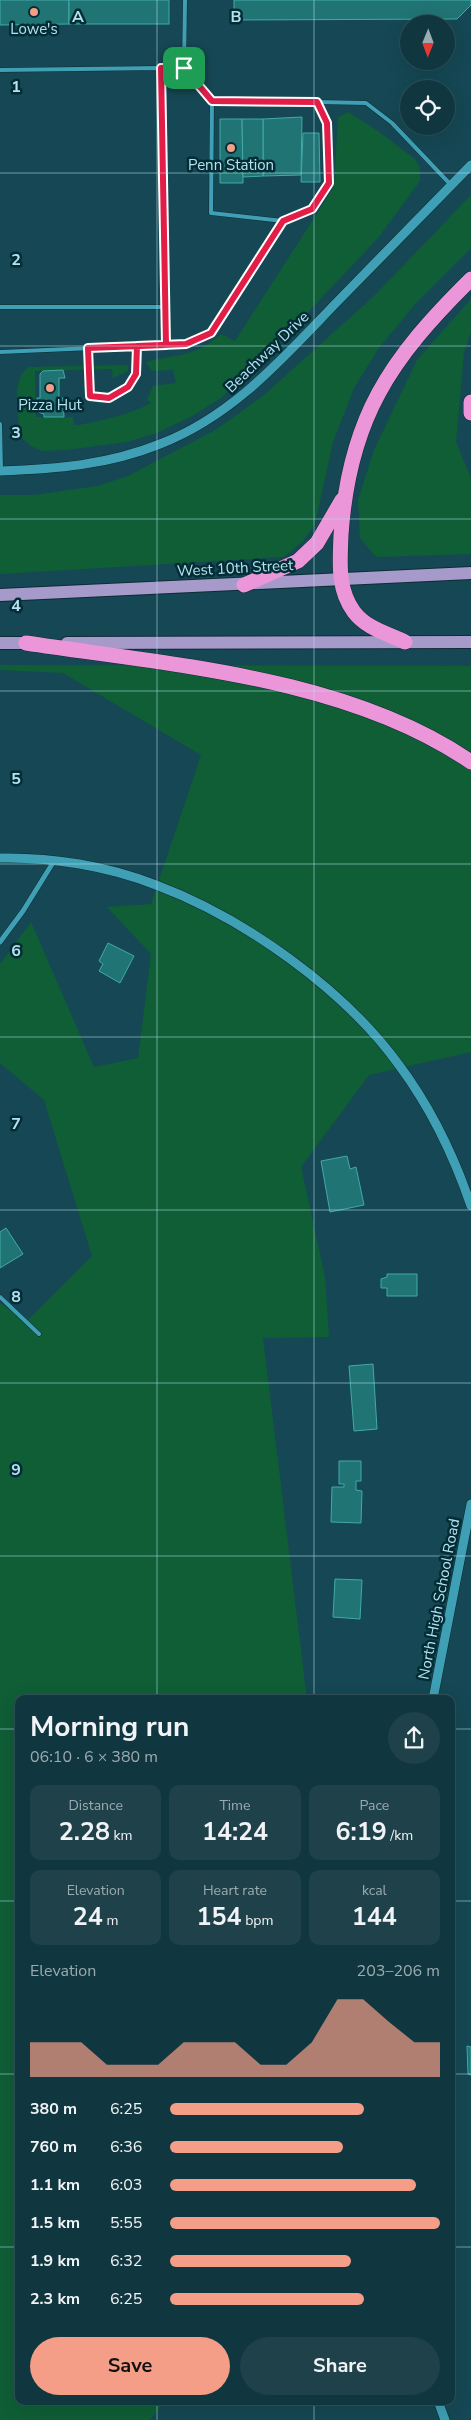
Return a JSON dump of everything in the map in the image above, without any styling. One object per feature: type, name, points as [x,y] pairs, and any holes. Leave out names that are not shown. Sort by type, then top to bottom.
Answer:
[{"type":"highway","points":[[405,642],[381,633],[361,619],[347,600],[341,580],[340,556],[344,497],[351,463],[365,420],[394,365],[413,339],[471,279]]},
{"type":"highway","points":[[471,402],[471,413]]},
{"type":"highway","points":[[244,585],[288,567],[308,553],[317,543],[344,497]]},
{"type":"highway","points":[[26,643],[248,678],[308,692],[351,704],[394,720],[431,738],[471,762]]},
{"type":"main road","name":"West 10th Street","points":[[0,595],[471,573]]},
{"type":"main road","points":[[0,643],[471,642]]},
{"type":"street","name":"Beachway Drive","points":[[0,471],[68,467],[105,462],[161,444],[211,418],[257,384],[471,164]]},
{"type":"street","points":[[0,858],[54,861],[109,870],[156,885],[227,919],[310,974],[347,1006],[374,1034],[410,1080],[444,1140],[471,1206]]},
{"type":"street","points":[[0,942],[23,911],[54,861]]},
{"type":"street","name":"North High School Road","points":[[434,1695],[471,1504]]},
{"type":"street","points":[[439,2405],[445,2420]]},
{"type":"lane","points":[[185,0],[184,68],[212,101],[211,214],[283,221],[312,209],[329,183],[327,123],[317,102]]},
{"type":"lane","points":[[161,68],[166,345]]},
{"type":"lane","points":[[0,70],[184,68]]},
{"type":"lane","points":[[212,101],[366,104],[392,123],[450,186]]},
{"type":"lane","points":[[0,352],[186,344],[211,333],[283,221]]},
{"type":"lane","points":[[0,307],[165,307]]},
{"type":"lane","points":[[88,348],[90,396],[109,398],[128,387],[136,374],[137,346]]},
{"type":"lane","points":[[0,424],[0,471]]},
{"type":"lane","points":[[0,1298],[39,1334]]},
{"type":"green space","points":[[348,112],[375,129],[415,159],[420,168],[420,181],[378,238],[276,346],[221,398],[192,416],[157,433],[127,442],[66,450],[42,451],[31,446],[22,438],[19,432],[17,388],[23,372],[29,367],[128,365],[128,371],[113,378],[112,369],[35,371],[36,417],[73,417],[74,425],[79,425],[134,411],[151,403],[147,399],[153,386],[176,383],[173,370],[152,371],[146,362],[186,354],[203,347],[221,334],[235,341],[334,187],[338,117]]},
{"type":"green space","points":[[471,195],[471,248],[415,304],[379,348],[354,388],[333,442],[315,524],[303,541],[284,557],[0,574],[0,495],[34,495],[97,486],[128,476],[217,429],[264,395],[374,296]]},
{"type":"green space","points":[[471,299],[471,332],[464,352],[456,442],[471,478],[471,554],[376,557],[360,538],[358,500],[374,450],[417,360]]},
{"type":"green space","points":[[0,665],[471,666],[471,1052],[369,1075],[301,1167],[325,1277],[329,1337],[263,1338],[307,1695],[15,1695],[15,2405],[162,2405],[150,2420],[0,2420],[0,1303],[27,1321],[92,1256],[44,1100],[0,1063],[0,964],[31,922],[94,1067],[138,1058],[151,954],[107,907],[151,904],[201,755],[63,673],[0,670]]},
{"type":"building","name":"Lowe's","points":[[0,0],[69,0],[69,24],[0,25]]},
{"type":"building","points":[[69,0],[169,0],[169,24],[69,24]]},
{"type":"building","points":[[234,0],[471,0],[471,5],[457,19],[455,19],[455,15],[400,15],[400,19],[234,20]]},
{"type":"building","points":[[302,117],[301,175],[263,176],[263,119]]},
{"type":"building","name":"Penn Station","points":[[220,119],[242,119],[243,183],[220,183]]},
{"type":"building","points":[[242,119],[263,119],[263,176],[243,177]]},
{"type":"building","points":[[303,133],[319,133],[320,182],[301,182]]},
{"type":"building","name":"Pizza Hut","points":[[63,370],[65,378],[59,378],[59,398],[63,398],[64,417],[44,417],[44,414],[38,412],[37,398],[40,398],[40,374],[43,371]]},
{"type":"building","points":[[108,943],[134,956],[120,983],[99,971],[103,964],[99,961]]},
{"type":"building","points":[[347,1156],[350,1169],[356,1167],[364,1205],[330,1212],[321,1161]]},
{"type":"building","points":[[6,1228],[23,1254],[0,1268],[0,1232]]},
{"type":"building","points":[[387,1274],[417,1274],[417,1296],[387,1296],[387,1288],[381,1288],[381,1279],[387,1277]]},
{"type":"building","points":[[373,1364],[377,1429],[354,1431],[349,1366]]},
{"type":"building","points":[[339,1461],[361,1461],[361,1481],[356,1481],[356,1490],[362,1491],[361,1523],[331,1522],[332,1487],[344,1487],[344,1484],[339,1484]]},
{"type":"building","points":[[335,1579],[362,1580],[360,1619],[333,1617]]},
{"type":"building","points":[[467,2046],[471,2047],[471,2075],[468,2074]]},
{"type":"place","name":"Lowe's","points":[[34,12]]},
{"type":"place","name":"Penn Station","points":[[231,148]]},
{"type":"place","name":"Pizza Hut","points":[[50,388]]},
{"type":"route","points":[[184,68],[161,68],[166,345],[137,346],[88,348],[90,396],[109,398],[128,387],[136,374],[137,346],[166,345],[186,344],[211,333],[283,221],[312,209],[329,183],[327,123],[317,102],[212,101],[184,68]]}]
